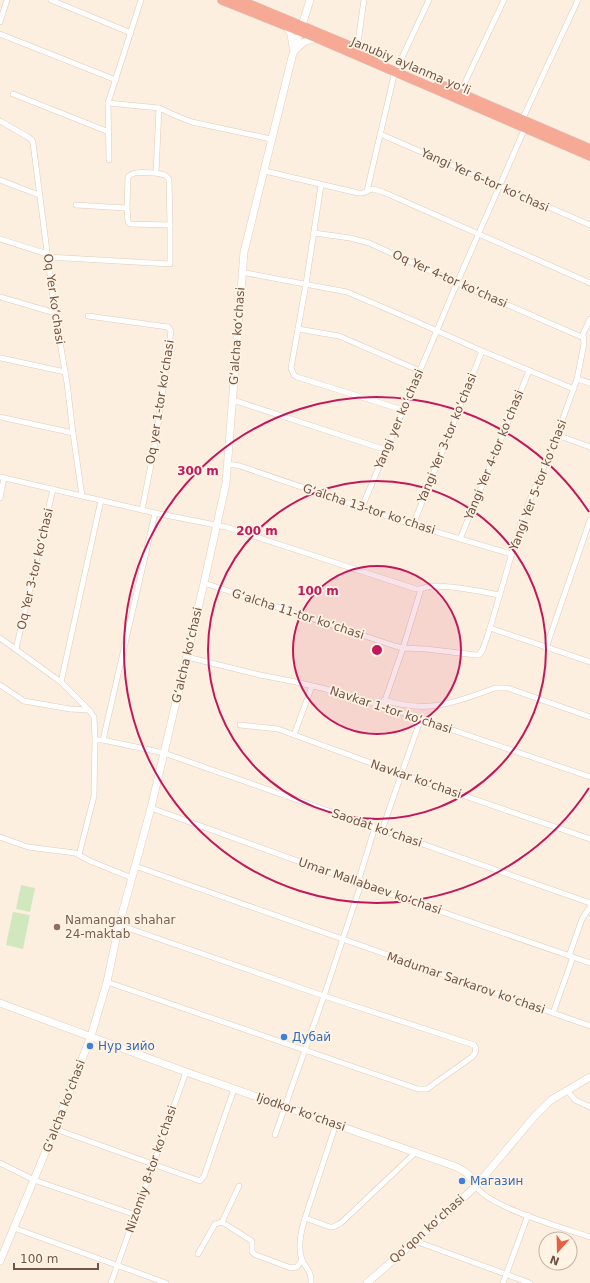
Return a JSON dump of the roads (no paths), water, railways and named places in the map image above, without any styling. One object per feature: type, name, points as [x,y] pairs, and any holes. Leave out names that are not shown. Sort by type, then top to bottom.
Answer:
[{"type":"highway","name":"Janubiy aylanma yoʻli","points":[[222,0],[286,26],[300,28],[317,38],[460,93],[590,156]]},
{"type":"highway","name":"Janubiy aylanma yoʻli","points":[[239,0],[300,28],[357,49],[396,69],[524,124],[590,149]]},
{"type":"street","points":[[0,22],[7,0]]},
{"type":"street","points":[[51,0],[130,33]]},
{"type":"street","points":[[109,160],[108,103],[141,0]]},
{"type":"street","name":"Gʻalcha koʻchasi","points":[[0,1261],[56,1129],[90,1036],[106,982],[119,925],[151,808],[226,483],[241,272],[244,252],[265,171],[271,139],[300,28],[310,0]]},
{"type":"street","points":[[357,49],[364,0]]},
{"type":"street","points":[[367,191],[396,69],[429,0]]},
{"type":"street","points":[[460,93],[504,0]]},
{"type":"street","name":"Yangi yer koʻchasi","points":[[362,507],[578,0]]},
{"type":"street","points":[[286,26],[292,36],[294,52]]},
{"type":"street","points":[[0,34],[116,80]]},
{"type":"street","points":[[294,52],[304,42],[317,38]]},
{"type":"street","points":[[13,94],[109,132]]},
{"type":"street","points":[[108,103],[159,108],[192,122],[271,139]]},
{"type":"street","points":[[156,173],[159,108]]},
{"type":"street","name":"Oq Yer koʻchasi","points":[[0,121],[32,140],[55,313],[65,372],[82,496]]},
{"type":"street","name":"Yangi Yer 6-tor koʻchasi","points":[[380,134],[590,226]]},
{"type":"street","points":[[265,171],[358,193],[363,193],[373,189],[383,192],[590,283]]},
{"type":"street","points":[[0,239],[48,255],[169,265],[171,262],[169,179],[165,175],[156,173],[134,173],[128,177],[128,222],[130,224],[170,225]]},
{"type":"street","points":[[0,180],[39,195]]},
{"type":"street","points":[[321,185],[306,284],[291,368],[294,375],[297,377],[403,410]]},
{"type":"street","points":[[76,205],[127,207]]},
{"type":"street","name":"Oq Yer 4-tor koʻchasi","points":[[314,233],[350,238],[368,243],[584,338]]},
{"type":"street","points":[[241,272],[347,292],[482,352],[574,389]]},
{"type":"street","points":[[0,297],[55,313]]},
{"type":"street","name":"Oq yer 1-tor koʻchasi","points":[[88,316],[168,327],[171,331],[156,439],[142,510]]},
{"type":"street","name":"Yangi Yer 5-tor koʻchasi","points":[[490,628],[522,519],[557,435],[574,389],[584,344],[585,329],[590,319]]},
{"type":"street","points":[[298,329],[339,336],[420,371]]},
{"type":"street","name":"Yangi Yer 3-tor koʻchasi","points":[[413,525],[482,352]]},
{"type":"street","points":[[1,358],[65,372]]},
{"type":"street","name":"Yangi Yer 4-tor koʻchasi","points":[[460,539],[529,371]]},
{"type":"street","points":[[577,379],[590,383]]},
{"type":"street","points":[[232,400],[386,450]]},
{"type":"street","points":[[0,417],[73,433]]},
{"type":"street","points":[[557,435],[590,447]]},
{"type":"street","name":"Gʻalcha 13-tor koʻchasi","points":[[228,464],[240,466],[413,525],[511,554]]},
{"type":"street","points":[[0,498],[2,478],[53,489],[155,514],[217,525],[313,555],[410,588],[421,590]]},
{"type":"street","name":"Oq Yer 3-tor koʻchasi","points":[[16,649],[53,489]]},
{"type":"street","points":[[61,682],[101,500]]},
{"type":"street","points":[[103,740],[155,514]]},
{"type":"street","points":[[546,648],[590,520]]},
{"type":"street","name":"Gʻalcha 11-tor koʻchasi","points":[[204,583],[403,648],[426,649],[476,656],[483,649],[490,628]]},
{"type":"street","points":[[500,594],[438,586],[427,586],[421,590],[403,648],[383,703],[425,707],[451,704],[495,688],[502,687],[590,717]]},
{"type":"street","points":[[490,628],[590,662]]},
{"type":"street","points":[[0,638],[61,682],[94,717],[94,796],[79,855]]},
{"type":"street","name":"Navkar 1-tor koʻchasi","points":[[187,657],[383,703],[421,718],[590,777]]},
{"type":"street","points":[[0,685],[24,701],[70,709],[89,710]]},
{"type":"street","points":[[294,735],[312,686]]},
{"type":"street","points":[[382,830],[421,718]]},
{"type":"street","name":"Navkar koʻchasi","points":[[240,725],[278,729],[401,774],[590,839]]},
{"type":"street","name":"Saodat koʻchasi","points":[[95,740],[103,740],[164,753],[590,902]]},
{"type":"street","name":"Umar Mallabaev koʻchasi","points":[[151,808],[590,963]]},
{"type":"street","points":[[275,1135],[343,940],[375,827]]},
{"type":"street","points":[[0,839],[28,847],[69,852],[132,878]]},
{"type":"street","name":"Madumar Sarkarov koʻchasi","points":[[136,866],[590,1026]]},
{"type":"street","points":[[553,1013],[582,919],[590,907]]},
{"type":"street","points":[[106,982],[422,1089],[431,1086],[476,1052],[474,1045],[324,996],[119,925]]},
{"type":"street","name":"Ijodkor koʻchasi","points":[[0,1003],[186,1072],[416,1152],[463,1170],[470,1175],[482,1194],[497,1203],[590,1238]]},
{"type":"street","name":"Nizomiy 8-tor koʻchasi","points":[[111,1283],[152,1164],[186,1072]]},
{"type":"street","name":"Qoʻqon koʻchasi","points":[[367,1283],[476,1186],[534,1117],[551,1100],[590,1077]]},
{"type":"street","points":[[56,1129],[199,1181],[202,1180],[204,1176],[234,1089]]},
{"type":"street","points":[[567,1090],[575,1100],[590,1107]]},
{"type":"street","points":[[311,1283],[311,1274],[302,1259],[301,1230],[336,1124]]},
{"type":"street","points":[[305,1218],[333,1227],[341,1223],[416,1152]]},
{"type":"street","points":[[0,1163],[34,1180],[136,1214]]},
{"type":"street","points":[[222,1222],[239,1186]]},
{"type":"street","points":[[503,1283],[528,1215]]},
{"type":"street","points":[[198,1254],[215,1224],[222,1222],[252,1241],[252,1252],[256,1255],[291,1268],[297,1267],[302,1259]]},
{"type":"street","points":[[14,1228],[166,1283]]},
{"type":"street","points":[[415,1241],[530,1283]]},
{"type":"place","name":"Namangan shahar 24-maktab","points":[[57,927]]},
{"type":"place","name":"Дубай","points":[[284,1037]]},
{"type":"place","name":"Нур зийо","points":[[90,1046]]},
{"type":"place","name":"Магазин","points":[[462,1181]]}]
